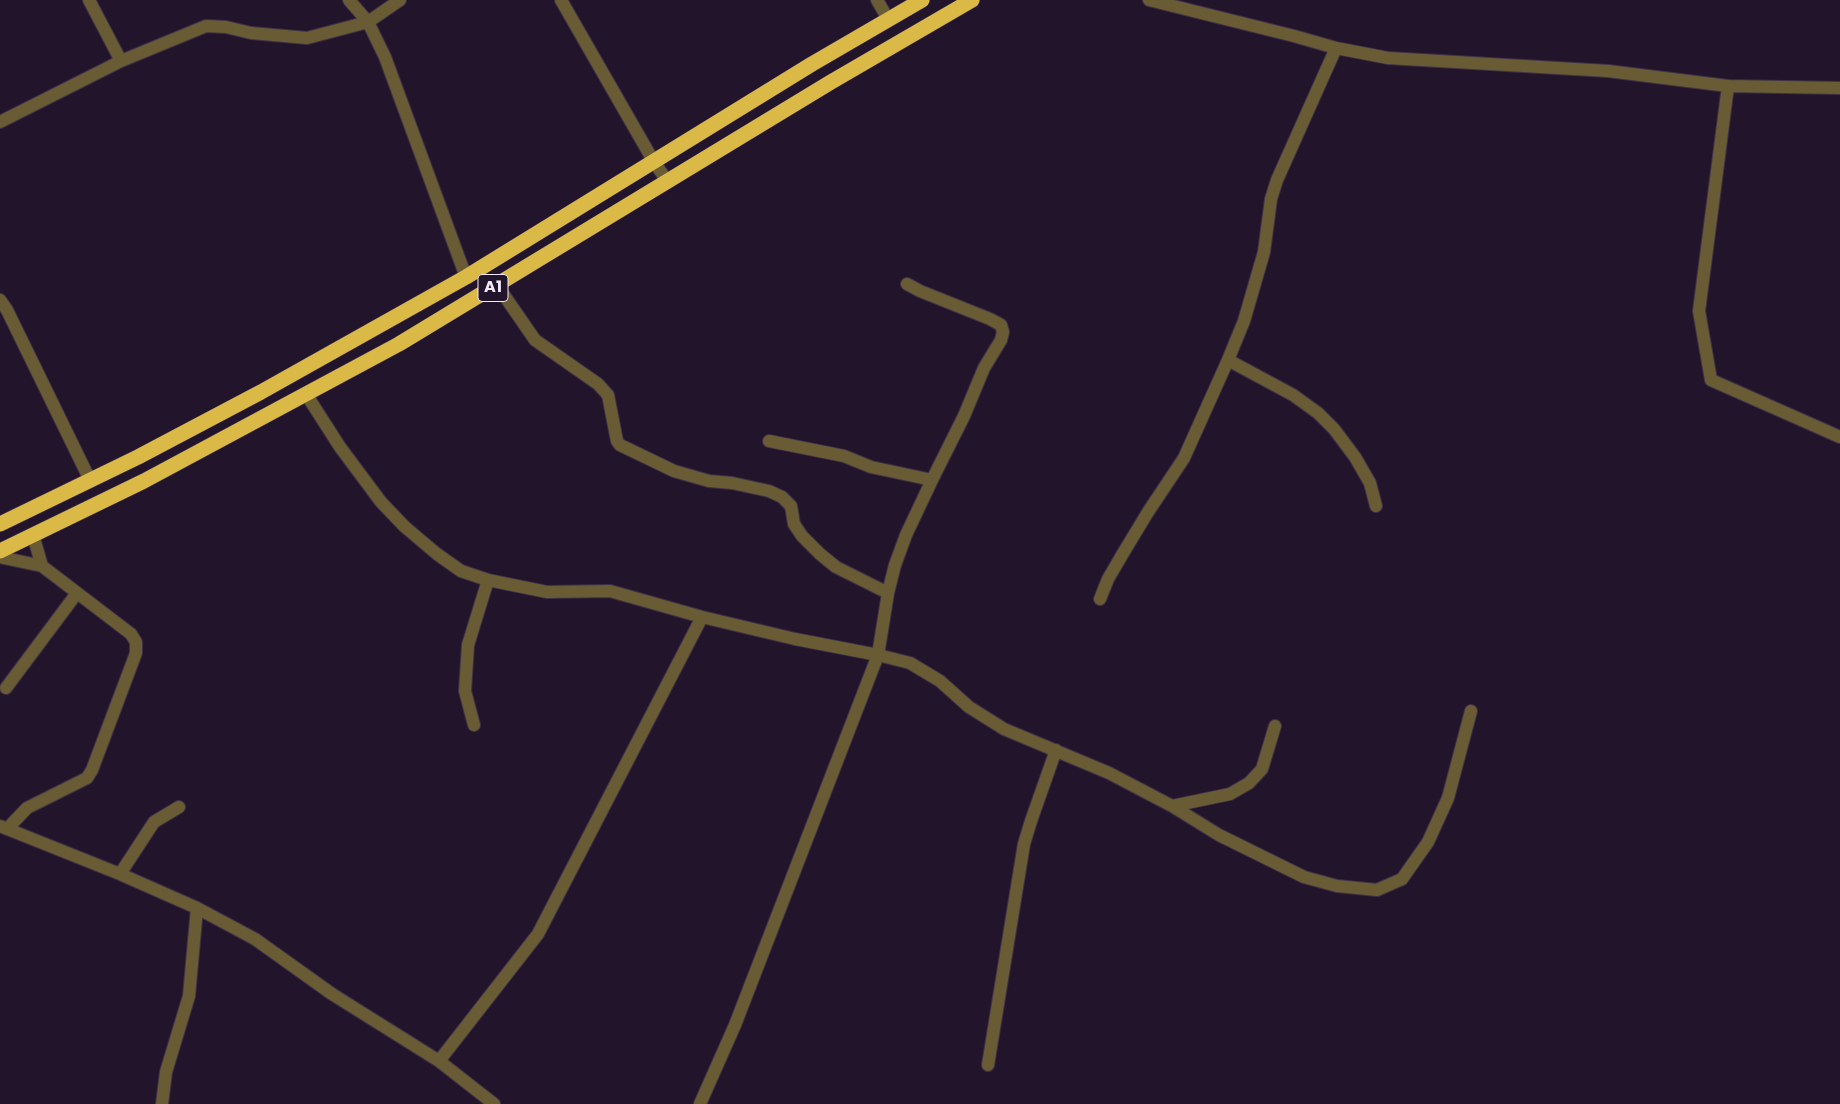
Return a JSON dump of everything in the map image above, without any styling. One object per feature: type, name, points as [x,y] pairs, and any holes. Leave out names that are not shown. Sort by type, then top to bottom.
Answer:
[{"type":"highway","name":"A1","points":[[0,524],[138,457],[261,392],[466,277],[812,64],[922,0]]},
{"type":"highway","name":"A1","points":[[0,551],[135,486],[399,344],[831,82],[972,0]]},
{"type":"street","points":[[89,0],[121,61]]},
{"type":"street","points":[[350,0],[368,22],[385,57],[466,277]]},
{"type":"street","points":[[0,122],[121,61],[206,26],[226,27],[251,33],[307,38],[368,22],[400,0]]},
{"type":"street","points":[[561,0],[654,162],[668,182]]},
{"type":"street","points":[[877,0],[888,19]]},
{"type":"street","points":[[1150,0],[1336,48],[1388,58],[1608,71],[1728,86],[1840,88]]},
{"type":"street","points":[[1100,600],[1108,579],[1122,555],[1184,458],[1228,360],[1244,321],[1264,252],[1271,199],[1277,180],[1336,48]]},
{"type":"street","points":[[1728,86],[1700,311],[1711,380],[1840,436]]},
{"type":"street","points":[[700,1104],[735,1025],[878,655],[888,592],[906,535],[964,416],[984,368],[1001,340],[1003,332],[1001,326],[990,318],[920,291],[907,284]]},
{"type":"street","points":[[497,285],[535,340],[598,384],[608,395],[616,426],[617,441],[620,445],[674,471],[709,481],[732,482],[769,491],[782,497],[791,506],[794,524],[802,536],[820,554],[836,567],[888,592]]},
{"type":"street","points":[[0,300],[7,310],[90,480]]},
{"type":"street","points":[[1228,360],[1293,395],[1323,418],[1334,429],[1355,457],[1370,483],[1376,506]]},
{"type":"street","points":[[306,394],[340,447],[380,502],[405,527],[461,571],[488,580],[547,592],[610,591],[702,617],[910,663],[940,682],[969,708],[1004,728],[1109,773],[1172,806],[1219,835],[1304,877],[1337,886],[1377,890],[1402,879],[1428,842],[1448,798],[1471,711]]},
{"type":"street","points":[[768,441],[844,456],[871,467],[932,480]]},
{"type":"street","points":[[33,535],[42,566]]},
{"type":"street","points":[[0,557],[42,566],[131,634],[136,642],[136,653],[92,770],[87,778],[27,808],[3,827],[120,874],[197,908],[255,938],[332,994],[439,1061],[494,1104]]},
{"type":"street","points":[[474,726],[465,691],[468,645],[488,580]]},
{"type":"street","points":[[6,688],[77,593]]},
{"type":"street","points":[[439,1061],[538,934],[702,617]]},
{"type":"street","points":[[1172,806],[1230,794],[1249,783],[1262,769],[1275,726]]},
{"type":"street","points":[[988,1065],[1024,844],[1030,821],[1056,750]]},
{"type":"street","points":[[120,874],[154,822],[179,807]]},
{"type":"street","points":[[162,1104],[166,1072],[189,996],[197,908]]}]
